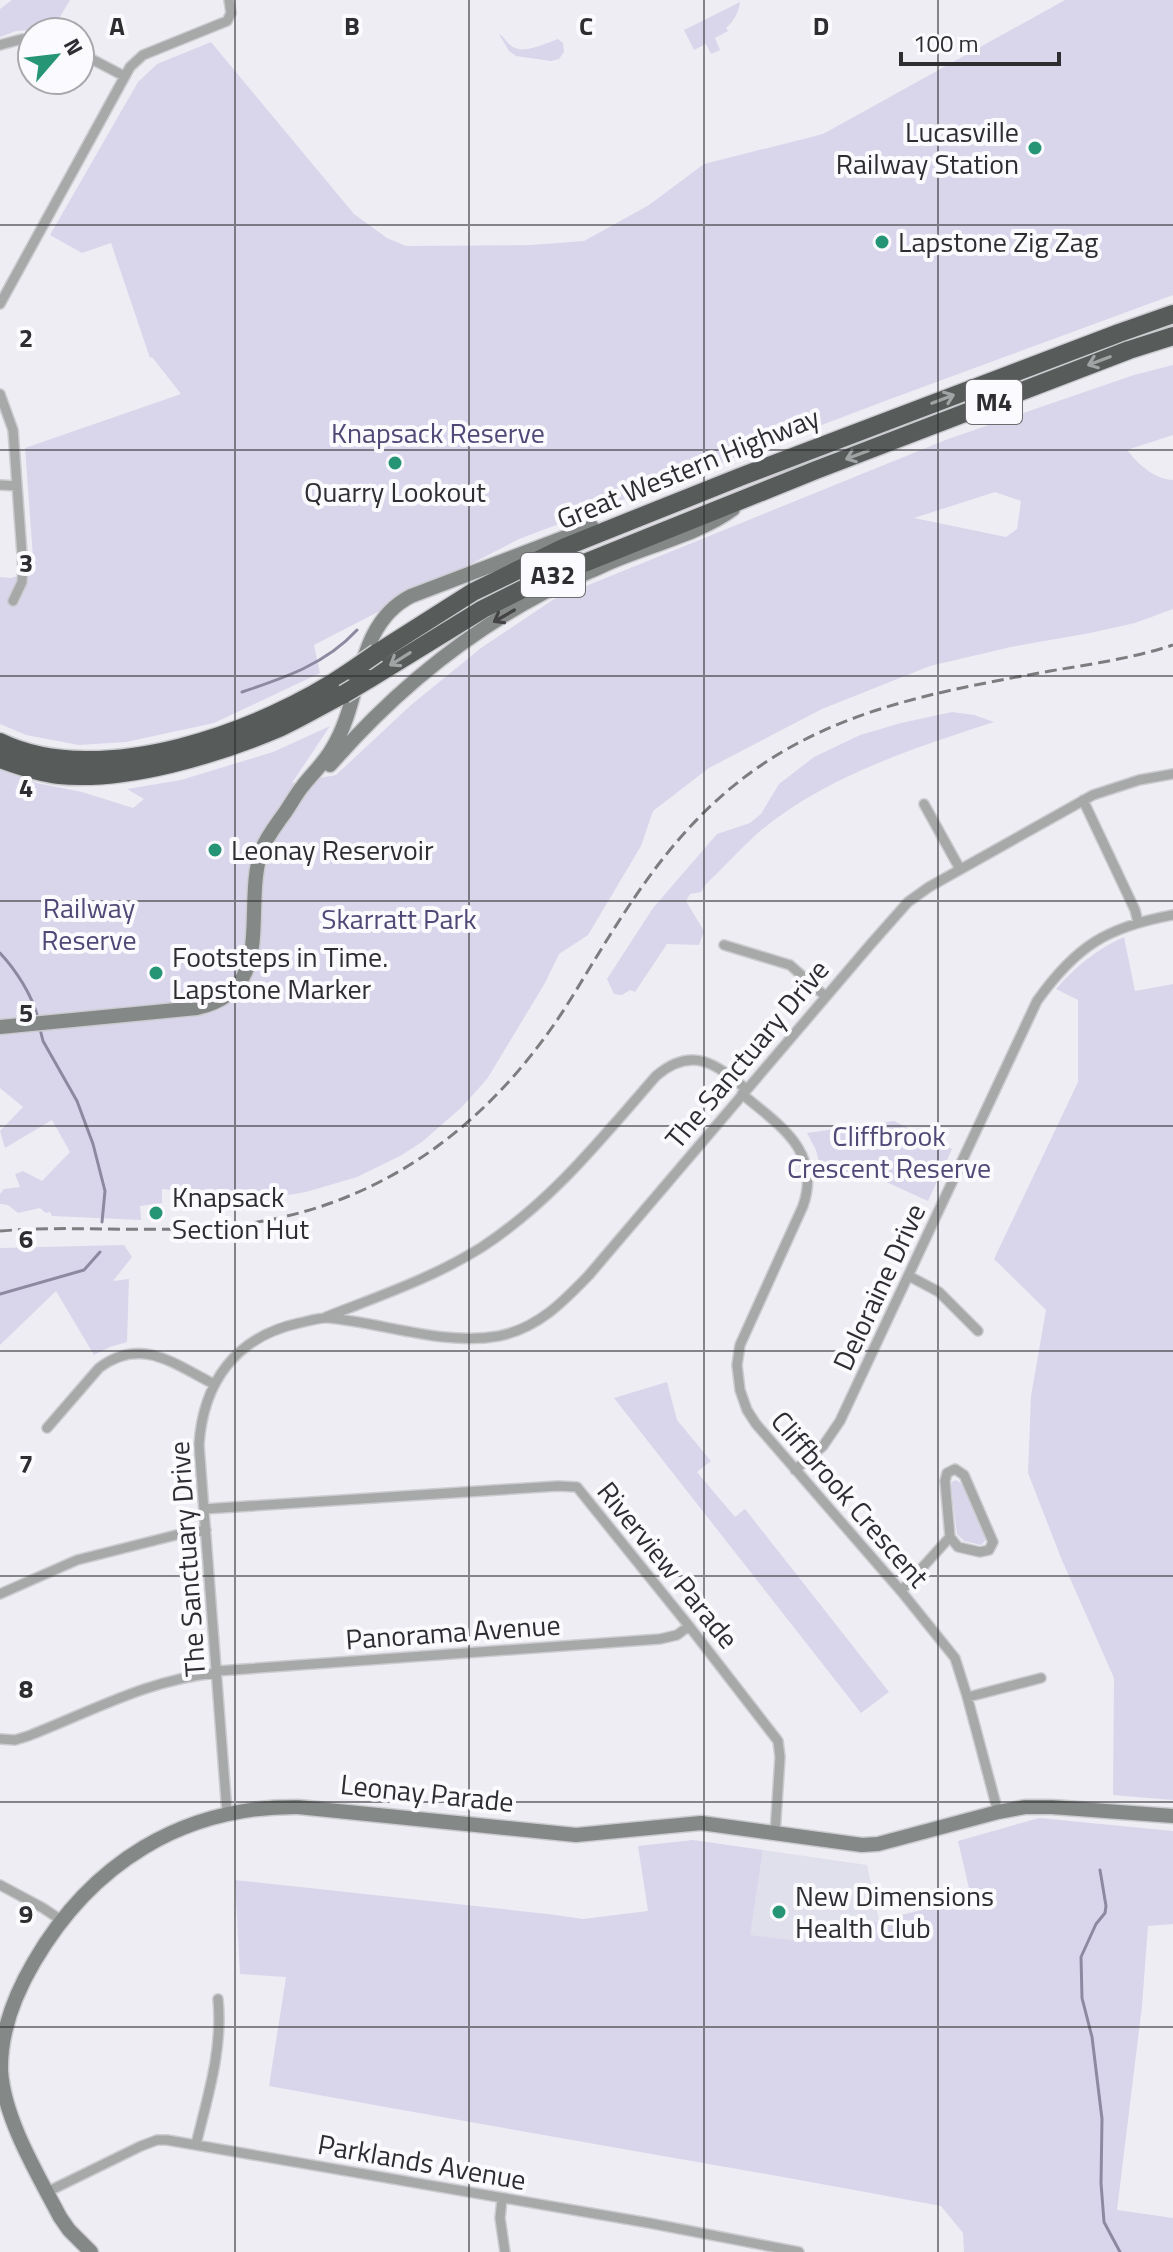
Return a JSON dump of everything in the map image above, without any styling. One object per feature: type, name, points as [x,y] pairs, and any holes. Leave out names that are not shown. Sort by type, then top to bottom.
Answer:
[{"type":"highway","name":"M4","points":[[1053,358],[1173,314]]},
{"type":"highway","name":"M4","points":[[816,470],[1173,336]]},
{"type":"highway","name":"Great Western Highway","points":[[0,742],[42,757],[97,761],[140,755],[211,738],[263,719],[322,690],[473,592],[523,565],[740,477],[1053,358]]},
{"type":"highway","name":"Great Western Highway","points":[[0,759],[36,770],[92,776],[146,768],[244,741],[280,727],[344,694],[483,609],[537,582],[816,470]]},
{"type":"main road","points":[[0,1027],[197,1008],[219,1001],[236,989],[245,976],[251,958],[254,885],[266,841],[336,743],[347,719],[373,633],[385,615],[411,596],[707,485],[740,477]]},
{"type":"main road","points":[[282,817],[383,708],[465,641],[544,593],[610,562],[718,519],[749,497]]},
{"type":"main road","name":"Leonay Parade","points":[[86,2247],[65,2224],[47,2192],[1,2089],[0,2058],[7,2018],[28,1972],[61,1920],[82,1895],[102,1876],[150,1843],[191,1824],[227,1813],[265,1808],[312,1808],[576,1835],[696,1823],[872,1845],[1025,1807],[1173,1816]]},
{"type":"street","points":[[0,304],[133,63],[143,55],[227,21],[231,13],[229,0]]},
{"type":"street","points":[[96,61],[124,76]]},
{"type":"street","points":[[0,394],[13,430],[23,573],[13,601]]},
{"type":"street","points":[[0,485],[17,486]]},
{"type":"street","name":"The Sanctuary Drive","points":[[227,1813],[199,1445],[205,1404],[214,1384],[231,1361],[264,1335],[326,1317],[456,1338],[506,1334],[542,1318],[589,1275],[908,902],[1083,800],[1126,784],[1173,774]]},
{"type":"street","points":[[1083,800],[1138,922]]},
{"type":"street","points":[[924,804],[960,869]]},
{"type":"street","name":"Deloraine Drive","points":[[795,1470],[834,1433],[1037,1001],[1056,974],[1078,953],[1104,936],[1138,922],[1173,915]]},
{"type":"street","points":[[724,945],[790,965],[825,996]]},
{"type":"street","name":"Cliffbrook Crescent","points":[[326,1317],[438,1271],[483,1246],[526,1214],[568,1176],[667,1067],[686,1060],[708,1062],[721,1068],[792,1138],[802,1153],[808,1174],[803,1206],[743,1334],[738,1355],[740,1390],[747,1410],[955,1658],[998,1812]]},
{"type":"street","points":[[909,1276],[939,1292],[978,1331]]},
{"type":"street","points":[[364,1302],[361,1313],[365,1325]]},
{"type":"street","points":[[47,1428],[99,1368],[129,1354],[158,1357],[214,1384]]},
{"type":"street","points":[[901,1591],[950,1537],[945,1481],[947,1473],[955,1469],[964,1475],[993,1542],[989,1550],[980,1552],[958,1547],[950,1537]]},
{"type":"street","name":"Riverview Parade","points":[[204,1509],[577,1487],[778,1741],[780,1757],[775,1834]]},
{"type":"street","points":[[0,1594],[77,1560],[206,1530]]},
{"type":"street","name":"Panorama Avenue","points":[[0,1739],[21,1738],[127,1694],[217,1672],[660,1639],[677,1635],[689,1626]]},
{"type":"street","points":[[968,1697],[1041,1678]]},
{"type":"street","points":[[0,1885],[61,1920]]},
{"type":"street","points":[[196,2144],[218,2045],[218,1999]]},
{"type":"street","name":"Parklands Avenue","points":[[47,2192],[152,2142],[167,2140],[799,2252]]},
{"type":"street","points":[[502,2199],[500,2218],[505,2252]]},
{"type":"shaded area","points":[[763,1850],[867,1865],[879,1920],[801,1941],[735,1934],[753,1913]]},
{"type":"green space","points":[[12,0],[70,0],[60,16],[16,16],[16,31],[0,37],[0,9]]},
{"type":"green space","name":"Knapsack Reserve","points":[[1065,0],[1173,0],[1173,295],[519,539],[314,645],[320,673],[214,723],[126,742],[79,745],[26,735],[0,724],[0,577],[11,578],[34,571],[25,448],[181,394],[150,358],[111,243],[82,253],[50,235],[138,82],[157,64],[211,42],[354,214],[387,238],[406,246],[531,245],[584,241],[649,205],[704,164],[823,134]]},
{"type":"green space","points":[[740,2],[736,16],[726,28],[728,31],[715,38],[720,50],[711,54],[706,44],[694,50],[684,30]]},
{"type":"green space","points":[[499,34],[518,49],[536,47],[558,39],[563,43],[564,52],[559,59],[551,61],[516,56],[509,51]]},
{"type":"green space","name":"Skarratt Park","points":[[1173,365],[1173,435],[1127,450],[1147,470],[1173,480],[1173,609],[1135,623],[930,666],[822,709],[709,768],[653,811],[641,846],[588,935],[559,954],[487,1079],[462,1107],[422,1142],[400,1156],[357,1177],[282,1196],[235,1197],[194,1189],[162,1189],[162,1203],[140,1206],[141,1220],[52,1216],[40,1208],[18,1213],[8,1205],[0,1204],[0,1194],[4,1189],[20,1187],[15,1174],[23,1171],[42,1181],[70,1152],[52,1120],[5,1148],[0,1131],[23,1107],[0,1088],[0,1034],[28,1031],[23,1017],[0,1019],[0,770],[133,808],[144,799],[127,789],[181,780],[273,752],[330,726],[292,783],[336,775],[411,705],[481,648],[554,599],[948,439],[1134,375]],"holes":[[[995,492],[1021,501],[1017,529],[1006,537],[914,518]]]},
{"type":"green space","points":[[952,712],[994,722],[871,766],[812,795],[784,813],[752,838],[701,892],[690,894],[686,901],[704,931],[699,945],[667,944],[635,992],[630,990],[622,995],[614,994],[607,979],[653,908],[717,834],[750,823],[761,814],[779,784],[814,757],[860,735]]},
{"type":"green space","points":[[1124,937],[1135,991],[1173,984],[1173,1800],[1113,1795],[1114,1678],[1061,1558],[1028,1473],[1031,1396],[1046,1310],[994,1259],[1078,1082],[1078,1000],[1056,989],[1087,959]]},
{"type":"green space","name":"Cliffbrook Crescent Reserve","points":[[894,1121],[952,1149],[928,1201],[884,1181],[821,1171],[816,1150],[807,1133]]},
{"type":"green space","points":[[124,1245],[132,1257],[113,1281],[129,1279],[127,1342],[94,1355],[56,1291],[0,1345],[0,1248]]},
{"type":"green space","points":[[667,1382],[677,1420],[711,1461],[697,1472],[735,1517],[745,1509],[889,1692],[861,1713],[614,1398]]},
{"type":"green space","points":[[956,1480],[962,1484],[986,1536],[981,1545],[964,1541],[957,1534],[951,1486]]},
{"type":"green space","points":[[1039,1818],[1173,1831],[1173,1924],[1148,1926],[1142,2006],[1117,2210],[1173,2218],[1173,2252],[964,2252],[963,2233],[941,2206],[269,2086],[286,1977],[240,1974],[235,1880],[583,1919],[648,1911],[638,1846],[693,1840],[763,1850],[750,1935],[801,1941],[971,1897],[958,1841]]},
{"type":"waterway","points":[[242,692],[318,661],[357,630]]},
{"type":"waterway","points":[[0,953],[23,983],[38,1018]]},
{"type":"waterway","points":[[40,1029],[43,1041],[77,1101],[93,1144],[105,1191],[102,1222]]},
{"type":"waterway","points":[[0,1294],[84,1270],[100,1252]]},
{"type":"waterway","points":[[1100,1870],[1106,1906],[1081,1957],[1082,1998],[1092,2037],[1102,2119],[1104,2222],[1120,2252]]},
{"type":"railway","points":[[0,1231],[217,1227],[274,1219],[327,1204],[377,1183],[423,1157],[465,1124],[504,1087],[540,1044],[634,899],[679,839],[705,811],[766,762],[832,727],[903,702],[1128,657],[1173,645]]},
{"type":"place","name":"Lucasville Railway Station","points":[[1035,148]]},
{"type":"place","name":"Lapstone Zig Zag","points":[[882,242]]},
{"type":"place","name":"Quarry Lookout","points":[[395,463]]},
{"type":"place","name":"Leonay Reservoir","points":[[215,850]]},
{"type":"place","name":"Footsteps in Time. Lapstone Marker","points":[[156,973]]},
{"type":"place","name":"Knapsack Section Hut","points":[[156,1213]]},
{"type":"place","name":"New Dimensions Health Club","points":[[779,1912]]},
{"type":"park label","name":"Railway Reserve","points":[[89,924]]}]
